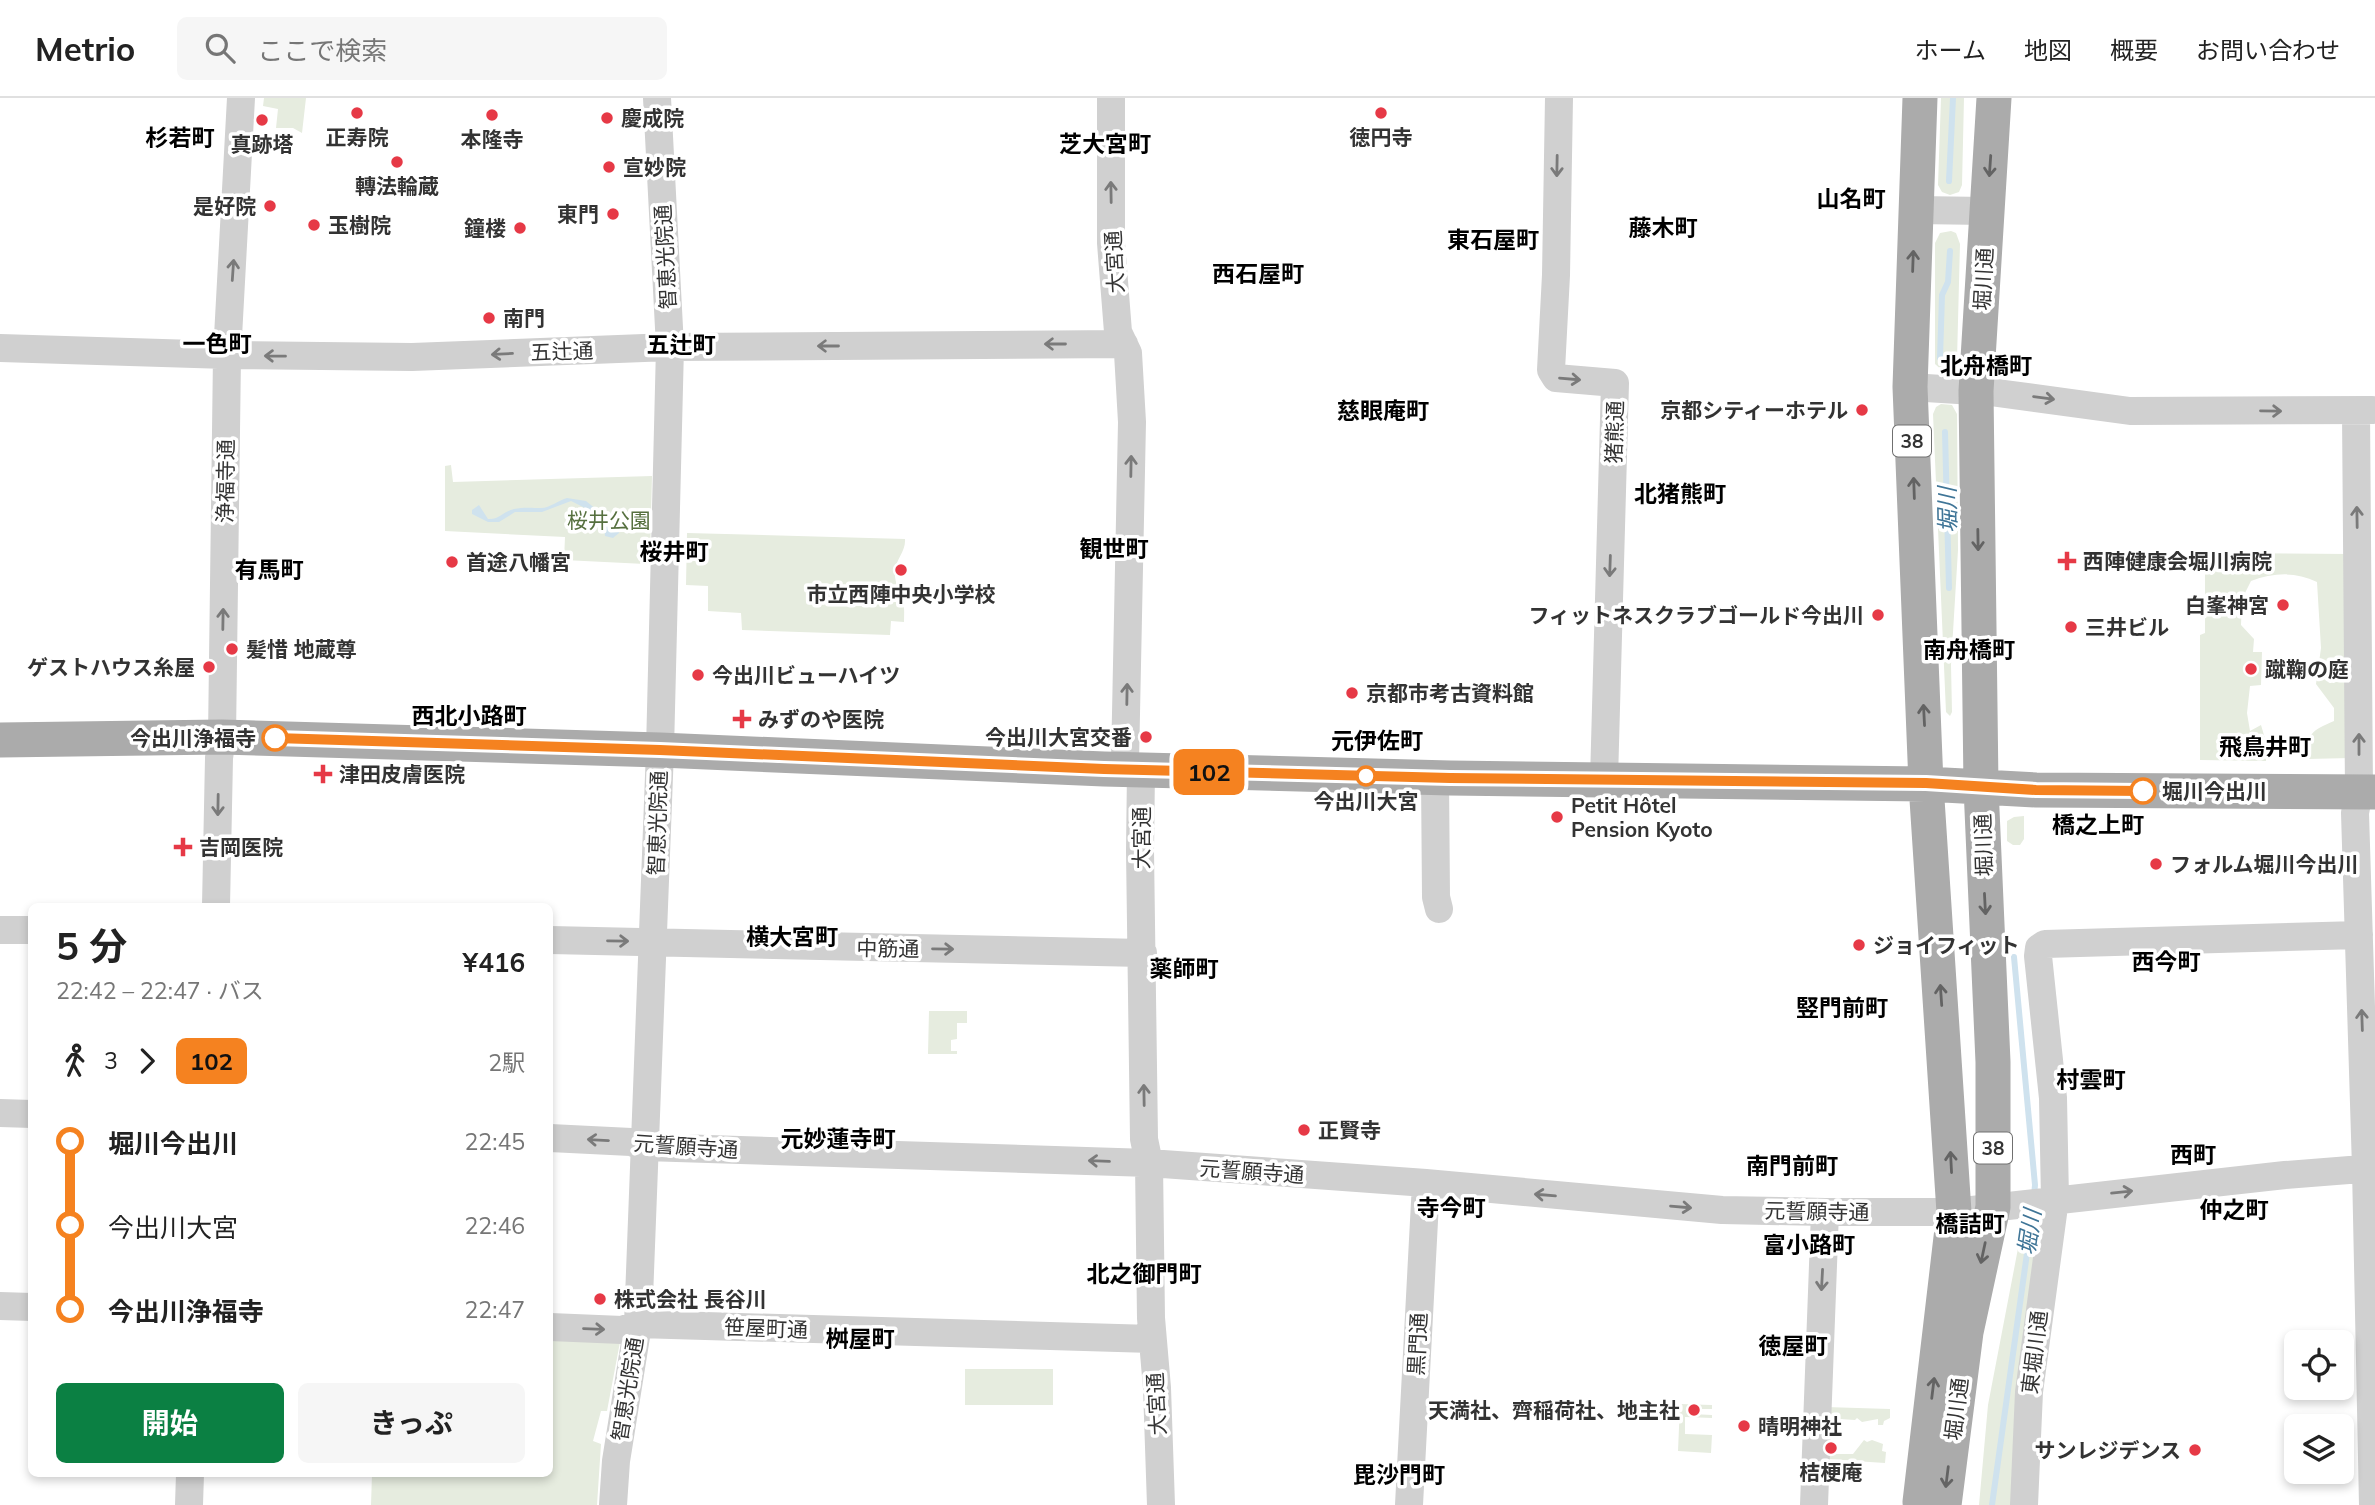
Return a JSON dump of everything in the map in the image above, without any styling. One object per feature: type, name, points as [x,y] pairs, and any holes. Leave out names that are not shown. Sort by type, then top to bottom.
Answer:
[{"type":"main road","name":"堀川通","points":[[1920,98],[1910,387],[1926,783],[1954,1212],[1920,1505]]},
{"type":"main road","name":"堀川通","points":[[1944,1505],[1966,1332],[1993,1207],[1993,1062],[1980,787],[1976,391],[1994,98]]},
{"type":"main road","points":[[0,740],[222,737],[1435,778],[1926,783],[2036,790],[2367,792]]},
{"type":"street","name":"浄福寺通","points":[[216,903],[219,758],[222,737],[227,355],[242,98]]},
{"type":"street","name":"智恵光院通","points":[[613,1505],[616,1461],[638,1324],[660,750],[670,347],[657,98]]},
{"type":"street","name":"大宮通","points":[[1111,98],[1111,243],[1118,332],[1128,353],[1132,422],[1125,762],[1141,770],[1144,1139],[1149,1163],[1152,1339],[1157,1388],[1161,1505]]},
{"type":"street","name":"猪熊通","points":[[1559,98],[1556,275],[1551,370],[1556,378],[1615,383],[1604,780]]},
{"type":"street","points":[[1915,210],[1987,211]]},
{"type":"street","name":"五辻通","points":[[0,348],[412,357],[670,347],[1124,344]]},
{"type":"street","points":[[1910,387],[1976,391],[2130,411],[2365,410],[2367,792],[2355,813],[2371,1168],[2373,1505]]},
{"type":"street","points":[[1435,778],[1438,909]]},
{"type":"street","points":[[0,930],[28,930]]},
{"type":"street","name":"東堀川通","points":[[2024,1505],[2028,1392],[2053,1098],[2039,948],[2045,944],[2359,935]]},
{"type":"street","name":"中筋通","points":[[553,940],[1143,953]]},
{"type":"street","points":[[0,1113],[28,1114]]},
{"type":"street","name":"元誓願寺通","points":[[553,1138],[631,1142],[645,1147],[1149,1163],[1426,1183],[1722,1210],[1954,1212],[2044,1200]]},
{"type":"street","points":[[2044,1200],[2371,1168]]},
{"type":"street","name":"黒門通","points":[[1409,1505],[1426,1183]]},
{"type":"street","points":[[1814,1505],[1825,1212]]},
{"type":"street","points":[[0,1306],[28,1307]]},
{"type":"street","name":"笹屋町通","points":[[553,1327],[622,1330],[638,1324],[1152,1339]]},
{"type":"street","points":[[189,1505],[190,1477]]},
{"type":"green space","points":[[264,98],[306,98],[302,133],[293,128],[276,128],[278,109],[263,106]]},
{"type":"green space","points":[[1941,98],[1964,98],[1962,185],[1959,192],[1950,195],[1942,192],[1938,185]]},
{"type":"green space","points":[[1940,233],[1956,233],[1960,244],[1957,360],[1953,369],[1944,372],[1935,364],[1935,243]]},
{"type":"green space","points":[[1941,404],[1952,405],[1957,414],[1958,550],[1950,716],[1946,712],[1933,414]]},
{"type":"green space","name":"桜井公園","points":[[451,465],[453,482],[652,476],[650,559],[645,564],[564,560],[565,537],[445,531],[445,466]]},
{"type":"green space","points":[[687,533],[905,539],[895,575],[904,604],[904,622],[891,621],[890,635],[742,630],[741,613],[708,611],[708,586],[686,585]]},
{"type":"green space","points":[[2205,553],[2349,554],[2351,758],[2307,759],[2309,738],[2320,727],[2334,721],[2334,708],[2316,684],[2321,648],[2317,582],[2284,574],[2251,581],[2242,599],[2241,625],[2254,639],[2253,652],[2262,652],[2261,685],[2250,686],[2247,713],[2250,731],[2261,725],[2266,742],[2266,761],[2200,760],[2200,635],[2205,633]]},
{"type":"green space","points":[[2024,816],[2024,839],[2020,845],[2013,845],[2007,841],[2007,821]]},
{"type":"green space","points":[[929,1011],[967,1011],[967,1023],[957,1023],[957,1039],[951,1040],[951,1051],[957,1051],[957,1054],[928,1054]]},
{"type":"green space","points":[[2031,1227],[2043,1235],[2012,1505],[1979,1505],[1988,1405],[2020,1238],[2026,1229]]},
{"type":"green space","points":[[553,1333],[620,1342],[607,1411],[601,1411],[593,1441],[601,1444],[597,1505],[371,1505],[372,1477],[553,1477]]},
{"type":"green space","points":[[965,1369],[1053,1369],[1053,1405],[965,1405]]},
{"type":"green space","points":[[1680,1404],[1712,1405],[1712,1409],[1692,1409],[1691,1414],[1712,1415],[1712,1418],[1685,1417],[1685,1434],[1712,1435],[1711,1453],[1678,1451]]},
{"type":"green space","points":[[1825,1407],[1890,1409],[1890,1418],[1884,1421],[1883,1425],[1878,1425],[1878,1419],[1862,1422],[1857,1418],[1825,1418]]},
{"type":"green space","points":[[1864,1440],[1883,1444],[1882,1451],[1886,1452],[1885,1463],[1824,1459],[1824,1454],[1853,1454]]},
{"type":"water","points":[[567,498],[586,501],[602,514],[611,513],[622,518],[619,533],[613,538],[605,536],[604,524],[591,520],[593,512],[571,501],[542,512],[515,512],[499,522],[488,522],[472,514],[472,510],[479,505],[488,519],[492,519],[514,509],[544,508]]},
{"type":"waterway","name":"堀川","points":[[1949,181],[1953,98]]},
{"type":"waterway","name":"堀川","points":[[1940,358],[1942,295],[1948,282],[1950,251]]},
{"type":"waterway","name":"堀川","points":[[1945,432],[1949,588]]},
{"type":"waterway","name":"堀川","points":[[2014,957],[2034,1196]]},
{"type":"waterway","name":"堀川","points":[[1992,1505],[2033,1210]]},
{"type":"bus line","name":"102","points":[[275,738],[660,750],[1104,769],[1450,778],[1926,783],[2036,790],[2143,791]]},
{"type":"place","name":"正寿院","points":[[357,113]]},
{"type":"place","name":"徳円寺","points":[[1381,113]]},
{"type":"place","name":"本隆寺","points":[[492,115]]},
{"type":"place","name":"慶成院","points":[[607,118]]},
{"type":"place","name":"真跡塔","points":[[262,120]]},
{"type":"place","name":"轉法輪蔵","points":[[397,162]]},
{"type":"place","name":"宣妙院","points":[[609,167]]},
{"type":"place","name":"是好院","points":[[270,206]]},
{"type":"place","name":"東門","points":[[613,214]]},
{"type":"place","name":"玉樹院","points":[[314,225]]},
{"type":"place","name":"鐘楼","points":[[520,228]]},
{"type":"place","name":"南門","points":[[489,318]]},
{"type":"place","name":"京都シティーホテル","points":[[1862,410]]},
{"type":"place","name":"西陣健康会堀川病院","points":[[2067,561]]},
{"type":"place","name":"首途八幡宮","points":[[452,562]]},
{"type":"place","name":"市立西陣中央小学校","points":[[901,570]]},
{"type":"place","name":"白峯神宮","points":[[2283,605]]},
{"type":"place","name":"フィットネスクラブゴールド今出川","points":[[1878,615]]},
{"type":"place","name":"三井ビル","points":[[2071,627]]},
{"type":"place","name":"髪惜 地蔵尊","points":[[232,649]]},
{"type":"place","name":"ゲストハウス糸屋","points":[[209,667]]},
{"type":"place","name":"蹴鞠の庭","points":[[2251,669]]},
{"type":"place","name":"今出川ビューハイツ","points":[[698,675]]},
{"type":"place","name":"京都市考古資料館","points":[[1352,693]]},
{"type":"place","name":"みずのや医院","points":[[742,719]]},
{"type":"place","name":"今出川大宮交番","points":[[1146,737]]},
{"type":"place","name":"今出川浄福寺","points":[[275,738]]},
{"type":"place","name":"津田皮膚医院","points":[[323,774]]},
{"type":"place","name":"今出川大宮","points":[[1366,776]]},
{"type":"place","name":"堀川今出川","points":[[2143,791]]},
{"type":"place","name":"Petit Hôtel Pension Kyoto","points":[[1557,817]]},
{"type":"place","name":"吉岡医院","points":[[183,847]]},
{"type":"place","name":"フォルム堀川今出川","points":[[2156,864]]},
{"type":"place","name":"ジョイフィット","points":[[1859,945]]},
{"type":"place","name":"正賢寺","points":[[1304,1130]]},
{"type":"place","name":"株式会社 長谷川","points":[[600,1299]]},
{"type":"place","name":"天満社、齊稲荷社、地主社","points":[[1694,1410]]},
{"type":"place","name":"晴明神社","points":[[1744,1426]]},
{"type":"place","name":"桔梗庵","points":[[1831,1448]]},
{"type":"place","name":"サンレジデンス","points":[[2195,1450]]},
{"type":"district","name":"杉若町","points":[[180,137]]},
{"type":"district","name":"芝大宮町","points":[[1105,143]]},
{"type":"district","name":"山名町","points":[[1851,198]]},
{"type":"district","name":"藤木町","points":[[1663,227]]},
{"type":"district","name":"東石屋町","points":[[1493,239]]},
{"type":"district","name":"西石屋町","points":[[1258,273]]},
{"type":"district","name":"一色町","points":[[217,343]]},
{"type":"district","name":"五辻町","points":[[681,344]]},
{"type":"district","name":"北舟橋町","points":[[1986,365]]},
{"type":"district","name":"慈眼庵町","points":[[1383,410]]},
{"type":"district","name":"北猪熊町","points":[[1680,493]]},
{"type":"district","name":"観世町","points":[[1114,548]]},
{"type":"district","name":"桜井町","points":[[674,551]]},
{"type":"district","name":"有馬町","points":[[269,569]]},
{"type":"district","name":"南舟橋町","points":[[1969,649]]},
{"type":"district","name":"西北小路町","points":[[469,715]]},
{"type":"district","name":"元伊佐町","points":[[1377,740]]},
{"type":"district","name":"飛鳥井町","points":[[2265,746]]},
{"type":"district","name":"橋之上町","points":[[2098,824]]},
{"type":"district","name":"横大宮町","points":[[792,936]]},
{"type":"district","name":"西今町","points":[[2166,961]]},
{"type":"district","name":"薬師町","points":[[1184,968]]},
{"type":"district","name":"竪門前町","points":[[1842,1007]]},
{"type":"district","name":"村雲町","points":[[2091,1079]]},
{"type":"district","name":"元妙蓮寺町","points":[[838,1138]]},
{"type":"district","name":"西町","points":[[2193,1154]]},
{"type":"district","name":"南門前町","points":[[1792,1165]]},
{"type":"district","name":"寺今町","points":[[1451,1207]]},
{"type":"district","name":"仲之町","points":[[2234,1209]]},
{"type":"district","name":"橋詰町","points":[[1970,1223]]},
{"type":"district","name":"富小路町","points":[[1809,1244]]},
{"type":"district","name":"北之御門町","points":[[1144,1273]]},
{"type":"district","name":"桝屋町","points":[[860,1338]]},
{"type":"district","name":"徳屋町","points":[[1793,1345]]},
{"type":"district","name":"毘沙門町","points":[[1399,1474]]}]
